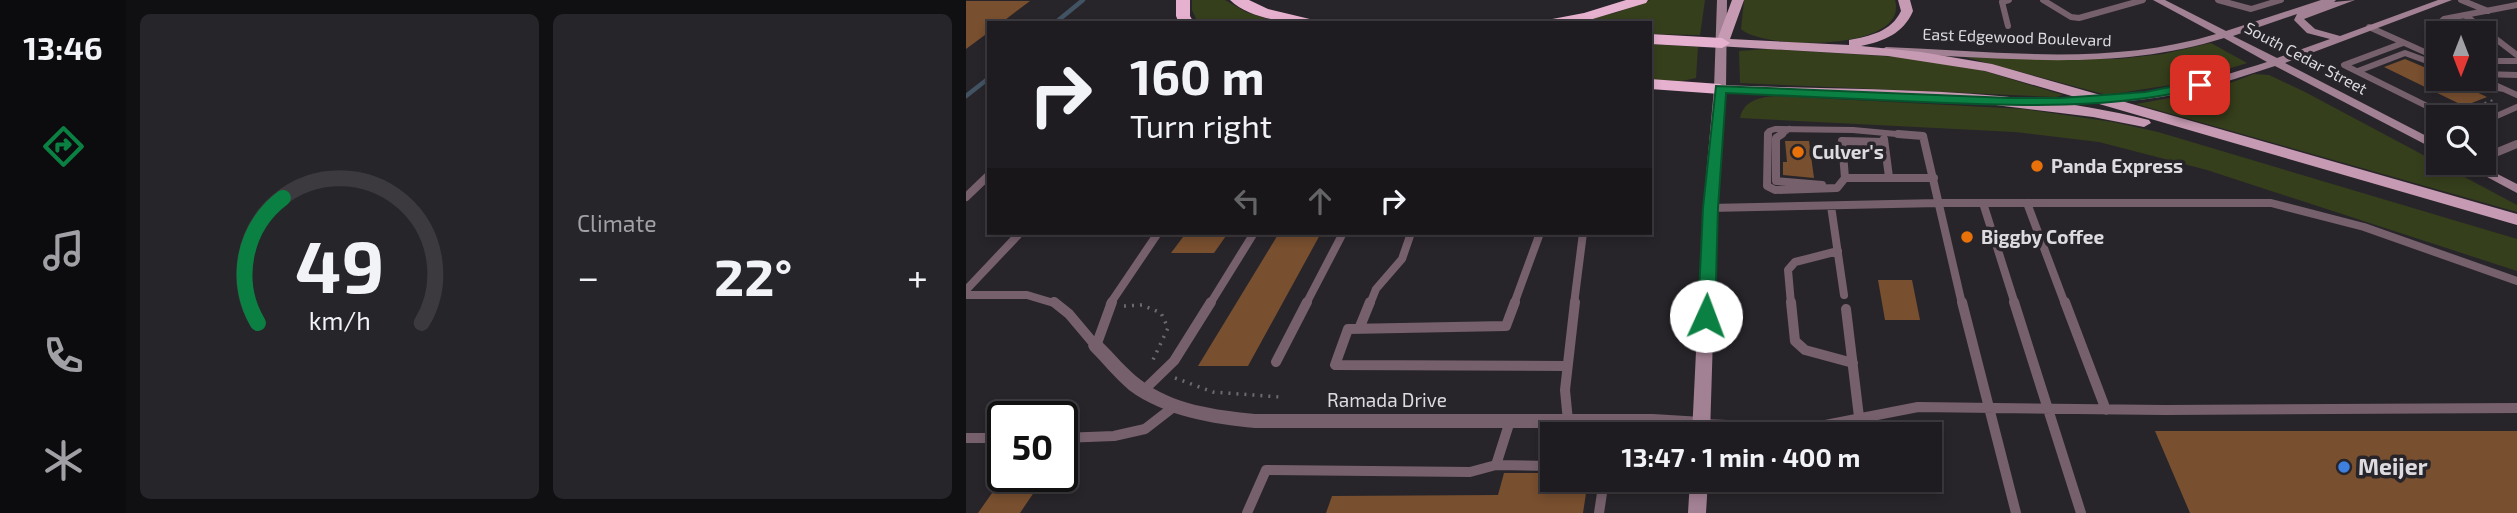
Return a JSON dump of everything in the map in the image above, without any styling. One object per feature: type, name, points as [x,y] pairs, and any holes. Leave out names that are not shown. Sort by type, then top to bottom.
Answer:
[{"type":"highway","points":[[1183,0],[1183,16],[1186,21]]},
{"type":"highway","points":[[1237,0],[1263,12],[1301,21]]},
{"type":"highway","points":[[1562,21],[1597,14],[1642,0]]},
{"type":"highway","points":[[1652,39],[1722,43]]},
{"type":"highway","points":[[1652,84],[1720,89]]},
{"type":"main road","points":[[1702,422],[1710,208],[1720,89],[1722,0]]},
{"type":"main road","points":[[1722,43],[1738,0]]},
{"type":"main road","points":[[1824,48],[1867,41],[1889,32],[1905,17],[1907,8],[1904,0]]},
{"type":"main road","name":"South Cedar Street","points":[[2158,0],[2426,141]]},
{"type":"main road","name":"East Edgewood Boulevard","points":[[1861,49],[2105,57],[2168,50],[2331,0]]},
{"type":"main road","points":[[2339,38],[2311,31],[2299,20],[2301,16],[2350,0]]},
{"type":"main road","points":[[1720,89],[2009,102],[2106,101],[2181,89],[2274,62],[2447,0]]},
{"type":"main road","points":[[1722,43],[1861,49],[1976,65],[2517,219]]},
{"type":"main road","points":[[2009,102],[2083,111],[2164,128],[2517,232]]},
{"type":"main road","points":[[2492,175],[2517,189]]},
{"type":"main road","points":[[1697,513],[1698,492]]},
{"type":"street","name":"Ramada Drive","points":[[1096,346],[1143,391],[1176,405],[1219,418],[1255,421],[1585,422]]},
{"type":"lane","points":[[2043,0],[2071,17],[2079,18],[2143,0]]},
{"type":"lane","points":[[2218,0],[2251,9],[2281,0]]},
{"type":"lane","points":[[2307,0],[2318,4]]},
{"type":"lane","points":[[2461,0],[2488,11]]},
{"type":"lane","points":[[2003,1],[2008,26]]},
{"type":"lane","points":[[2442,21],[2517,5]]},
{"type":"lane","points":[[2466,16],[2517,55]]},
{"type":"lane","points":[[2370,27],[2426,53]]},
{"type":"lane","points":[[2403,43],[2344,65],[2426,105]]},
{"type":"lane","points":[[2358,71],[2405,53],[2426,61]]},
{"type":"lane","points":[[2496,61],[2517,61]]},
{"type":"lane","points":[[2496,76],[2517,75]]},
{"type":"lane","points":[[2496,84],[2514,93]]},
{"type":"lane","points":[[2496,88],[2504,89]]},
{"type":"lane","points":[[2496,116],[2517,107]]},
{"type":"lane","points":[[1884,142],[1842,141],[1845,178],[1842,185],[1831,189],[1822,184],[1776,181],[1776,138],[1791,128],[1923,136],[1987,408],[2017,513]]},
{"type":"lane","points":[[1883,133],[1889,177]]},
{"type":"lane","points":[[2496,153],[2517,144]]},
{"type":"lane","points":[[966,197],[987,177]]},
{"type":"lane","points":[[1845,178],[1934,178]]},
{"type":"lane","points":[[1710,208],[1938,203],[2270,203],[2304,209],[2360,225],[2517,281]]},
{"type":"lane","points":[[1983,203],[2081,513]]},
{"type":"lane","points":[[2027,203],[2106,410]]},
{"type":"lane","points":[[1831,206],[1844,295]]},
{"type":"lane","points":[[966,290],[1018,235]]},
{"type":"lane","points":[[966,295],[1025,296],[1051,300],[1059,305],[1096,346],[1109,306],[1157,235]]},
{"type":"lane","points":[[1143,391],[1174,361],[1253,235]]},
{"type":"lane","points":[[1276,362],[1342,235]]},
{"type":"lane","points":[[1359,329],[1376,289],[1402,259],[1410,235]]},
{"type":"lane","points":[[1539,235],[1506,326],[1348,329],[1335,365],[1567,366]]},
{"type":"lane","points":[[1568,421],[1565,390],[1567,366],[1584,235]]},
{"type":"lane","points":[[1838,251],[1795,262],[1788,270],[1795,341],[1805,351],[1853,363]]},
{"type":"lane","points":[[1846,310],[1859,417]]},
{"type":"lane","points":[[1078,437],[1114,436],[1145,429],[1176,405]]},
{"type":"lane","points":[[1837,422],[1918,407],[2048,410],[2517,408]]},
{"type":"lane","points":[[1496,465],[1510,421]]},
{"type":"lane","points":[[966,438],[987,438]]},
{"type":"lane","points":[[1247,513],[1266,470],[1470,472],[1496,465],[1540,466]]},
{"type":"lane","points":[[1599,513],[1602,492]]},
{"type":"path","points":[[2483,105],[2514,93]]},
{"type":"green space","points":[[1192,0],[1225,0],[1246,12],[1274,21],[1197,21],[1192,10]]},
{"type":"green space","points":[[1650,0],[1705,0],[1700,35],[1652,34],[1652,21],[1581,21],[1615,13]]},
{"type":"green space","points":[[1744,0],[1895,0],[1894,17],[1880,29],[1858,38],[1803,43],[1776,41],[1754,36],[1741,29]]},
{"type":"green space","points":[[2211,43],[2247,63],[2183,83],[2107,95],[1965,57],[2118,59],[2163,54]]},
{"type":"green space","points":[[1652,44],[1698,47],[1696,78],[1682,81],[1652,80]]},
{"type":"green space","points":[[1768,49],[1914,58],[1981,70],[2063,95],[2056,97],[1740,83],[1739,51]]},
{"type":"green space","points":[[2254,74],[2269,75],[2426,156],[2426,175],[2461,175],[2517,205],[2517,212],[2136,104],[2209,91]]},
{"type":"green space","points":[[1777,96],[2023,109],[2113,122],[2158,132],[2517,239],[2517,271],[2207,170],[2099,142],[2015,132],[1740,118],[1749,103]]},
{"type":"building","points":[[966,1],[1030,1],[1004,21],[987,21],[987,33],[966,49]]},
{"type":"building","points":[[2405,59],[2426,68],[2426,87],[2384,67]]},
{"type":"building","points":[[2433,91],[2474,91],[2487,97],[2462,105]]},
{"type":"building","name":"Culver's","points":[[1785,141],[1809,141],[1814,178],[1783,175],[1783,162],[1787,162]]},
{"type":"building","points":[[1184,235],[1227,235],[1214,253],[1171,253]]},
{"type":"building","points":[[1278,235],[1320,235],[1248,366],[1198,366]]},
{"type":"building","points":[[1878,280],[1912,280],[1920,320],[1885,320]]},
{"type":"building","name":"Meijer","points":[[2155,431],[2517,431],[2517,513],[2190,513]]},
{"type":"building","points":[[1504,473],[1540,473],[1540,492],[1586,492],[1583,513],[1326,513],[1332,496],[1498,495]]},
{"type":"building","points":[[993,492],[1034,492],[1020,513],[978,513]]},
{"type":"waterway","points":[[1057,21],[1083,0]]},
{"type":"waterway","points":[[966,96],[987,80]]},
{"type":"place","name":"Culver's","points":[[1798,152]]},
{"type":"place","name":"Panda Express","points":[[2037,166]]},
{"type":"place","name":"Biggby Coffee","points":[[1967,237]]},
{"type":"place","name":"Meijer","points":[[2344,467]]},
{"type":"route","points":[[1706,316],[1710,208],[1720,89],[2061,102],[2106,101],[2200,85]]}]
